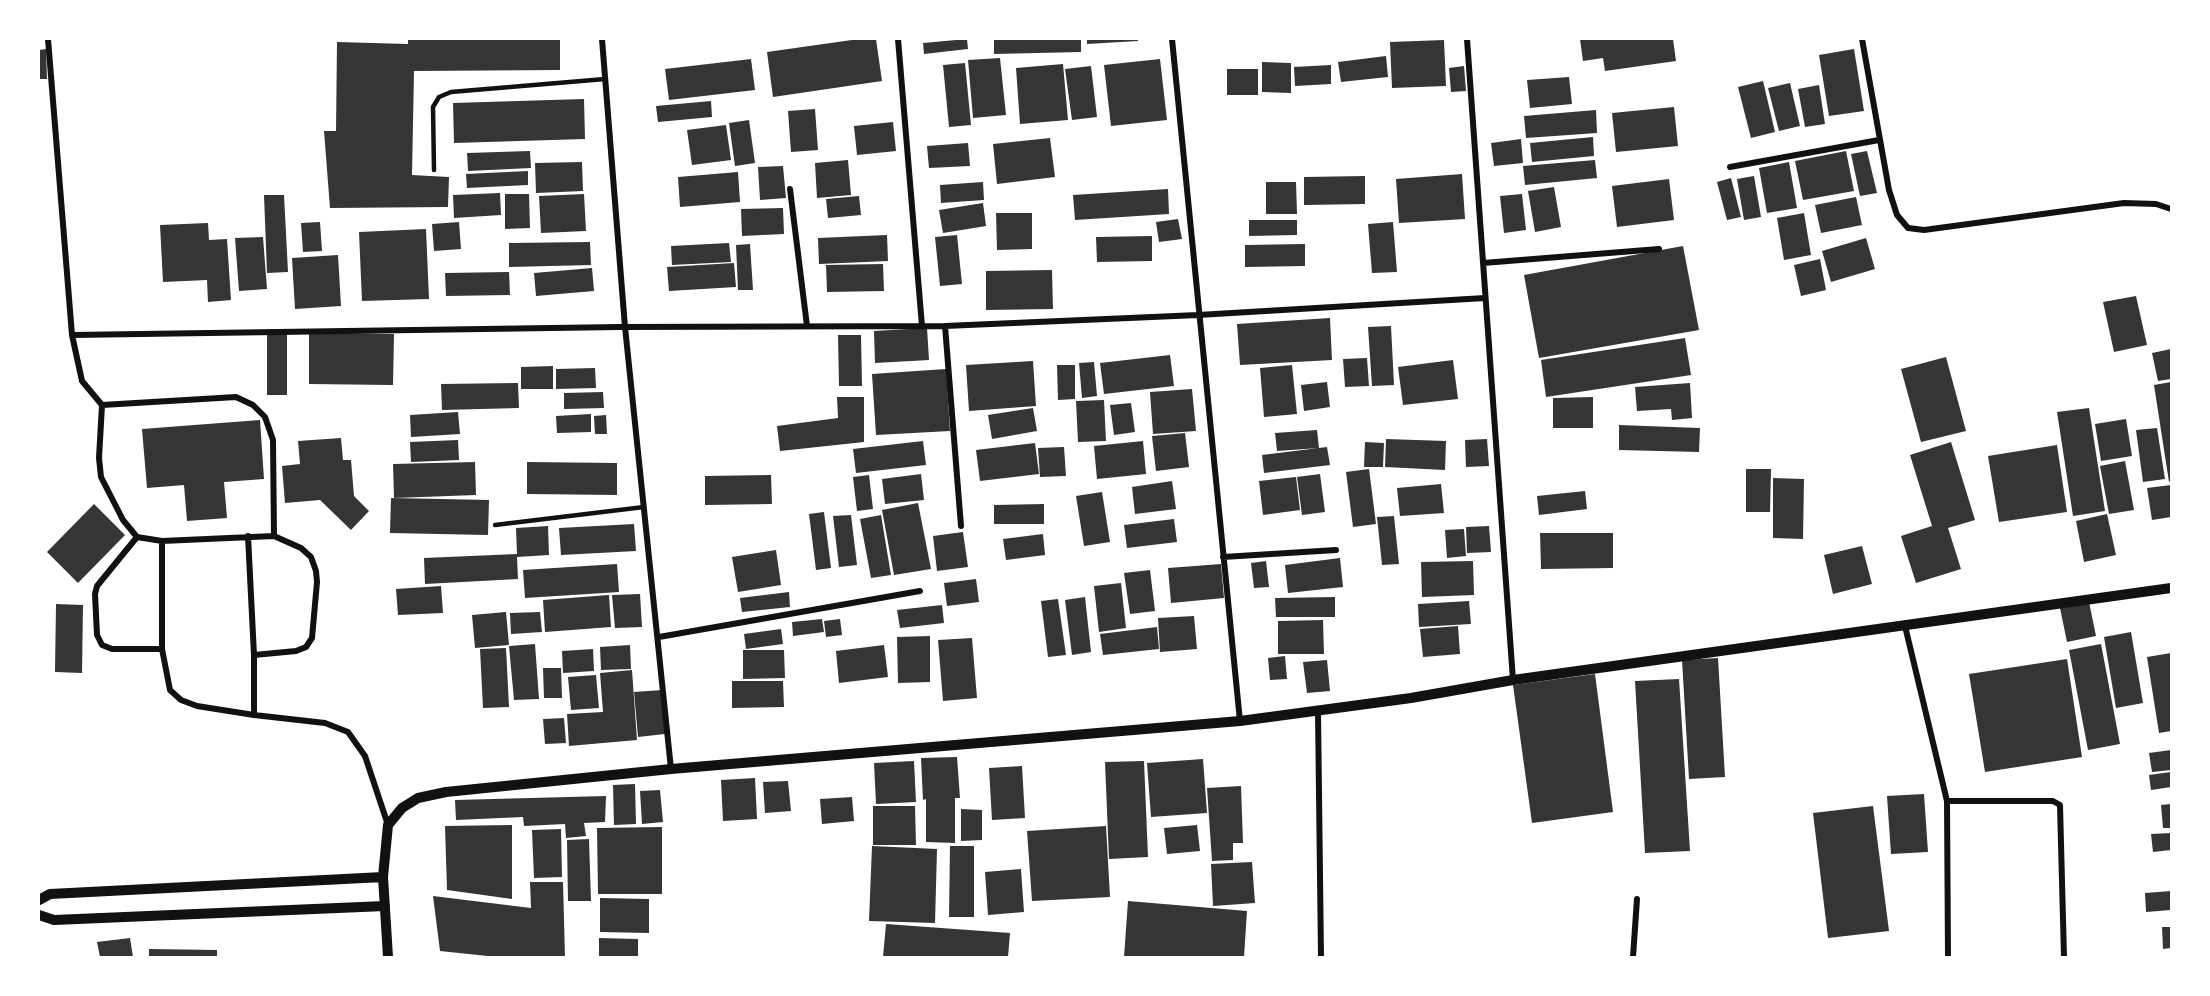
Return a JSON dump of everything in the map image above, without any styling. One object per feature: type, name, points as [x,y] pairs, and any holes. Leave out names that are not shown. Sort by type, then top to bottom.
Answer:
[{"type":"street","points":[[48,39],[72,335],[82,381],[102,405],[99,458],[101,477],[123,520],[137,537],[162,541],[273,536],[301,548],[311,557],[316,571],[312,638],[306,647],[296,651],[254,655]]},
{"type":"street","points":[[602,39],[625,327],[671,769]]},
{"type":"street","points":[[898,39],[922,326]]},
{"type":"street","points":[[1172,39],[1240,721]]},
{"type":"street","points":[[1467,39],[1513,680]]},
{"type":"street","points":[[1862,39],[1879,140],[1897,215],[1908,228],[1924,230],[2124,203],[2156,204],[2171,209]]},
{"type":"street","points":[[1730,167],[1879,140]]},
{"type":"street","points":[[790,189],[807,326]]},
{"type":"street","points":[[1483,263],[1659,249]]},
{"type":"street","points":[[72,335],[625,327],[945,326],[1198,315],[1485,298]]},
{"type":"street","points":[[945,326],[961,526]]},
{"type":"street","points":[[102,405],[236,397],[253,405],[265,417],[273,440],[273,536]]},
{"type":"street","points":[[248,536],[254,655],[254,715]]},
{"type":"street","points":[[137,537],[98,586],[95,594],[97,635],[102,645],[112,649],[162,649]]},
{"type":"street","points":[[162,541],[162,649],[170,690],[181,700],[197,706],[325,723],[348,732],[355,738],[365,756],[388,825],[383,877],[388,957]]},
{"type":"street","points":[[1223,557],[1336,550]]},
{"type":"street","points":[[388,825],[402,808],[418,798],[446,792],[671,769],[1240,721],[1318,712],[1513,680],[2171,588]]},
{"type":"street","points":[[659,637],[920,591]]},
{"type":"street","points":[[1905,626],[1947,801],[1948,957]]},
{"type":"street","points":[[1318,712],[1321,957]]},
{"type":"street","points":[[1947,801],[2053,801],[2060,805],[2064,957]]},
{"type":"street","points":[[39,900],[50,894],[383,877]]},
{"type":"street","points":[[1633,957],[1637,899]]},
{"type":"street","points":[[39,915],[54,920],[385,906]]},
{"type":"lane","points":[[434,170],[433,107],[439,97],[451,92],[605,79]]},
{"type":"lane","points":[[495,525],[645,507]]},
{"type":"building","points":[[408,39],[560,39],[560,70],[414,71],[412,175],[449,177],[448,207],[330,208],[324,131],[336,131],[337,42],[408,44]]},
{"type":"building","points":[[859,39],[876,39],[882,81],[773,97],[767,52]]},
{"type":"building","points":[[967,39],[968,49],[924,54],[923,43]]},
{"type":"building","points":[[994,39],[1081,39],[1081,52],[994,54]]},
{"type":"building","points":[[1087,39],[1138,39],[1138,41],[1087,44]]},
{"type":"building","points":[[1580,39],[1673,39],[1676,61],[1605,71],[1603,58],[1583,61]]},
{"type":"building","points":[[1444,40],[1446,86],[1392,88],[1390,42]]},
{"type":"building","points":[[46,49],[47,79],[39,79],[39,50]]},
{"type":"building","points":[[1854,49],[1864,111],[1829,116],[1819,55]]},
{"type":"building","points":[[1386,56],[1388,77],[1341,82],[1338,62]]},
{"type":"building","points":[[1000,58],[1006,115],[973,118],[968,60]]},
{"type":"building","points":[[751,59],[755,90],[669,100],[665,69]]},
{"type":"building","points":[[1160,59],[1167,120],[1111,126],[1104,65]]},
{"type":"building","points":[[1262,62],[1291,63],[1291,93],[1262,92]]},
{"type":"building","points":[[965,63],[971,125],[949,127],[943,65]]},
{"type":"building","points":[[1063,64],[1068,120],[1020,124],[1016,68]]},
{"type":"building","points":[[1331,65],[1331,84],[1295,86],[1294,67]]},
{"type":"building","points":[[1091,66],[1097,117],[1072,120],[1065,69]]},
{"type":"building","points":[[1464,66],[1466,91],[1451,92],[1449,68]]},
{"type":"building","points":[[1227,69],[1258,69],[1258,95],[1227,95]]},
{"type":"building","points":[[1569,77],[1572,104],[1530,108],[1527,80]]},
{"type":"building","points":[[1763,81],[1775,132],[1751,138],[1738,87]]},
{"type":"building","points":[[1790,83],[1800,126],[1779,131],[1768,88]]},
{"type":"building","points":[[1819,85],[1825,124],[1805,127],[1798,89]]},
{"type":"building","points":[[584,99],[585,139],[454,143],[453,103]]},
{"type":"building","points":[[711,101],[712,117],[658,122],[656,106]]},
{"type":"building","points":[[1674,107],[1678,146],[1616,152],[1612,113]]},
{"type":"building","points":[[815,109],[818,150],[791,152],[788,111]]},
{"type":"building","points":[[1596,110],[1597,133],[1526,138],[1524,116]]},
{"type":"building","points":[[749,120],[755,163],[735,166],[729,123]]},
{"type":"building","points":[[893,122],[896,151],[857,155],[854,126]]},
{"type":"building","points":[[726,125],[731,160],[692,165],[687,130]]},
{"type":"building","points":[[1593,137],[1594,156],[1532,162],[1530,143]]},
{"type":"building","points":[[1050,138],[1055,177],[997,184],[993,144]]},
{"type":"building","points":[[1521,139],[1523,163],[1494,166],[1491,143]]},
{"type":"building","points":[[968,143],[970,166],[929,168],[927,146]]},
{"type":"building","points":[[530,151],[531,168],[468,171],[467,153]]},
{"type":"building","points":[[1846,151],[1854,191],[1803,200],[1795,161]]},
{"type":"building","points":[[1867,151],[1877,193],[1860,196],[1851,154]]},
{"type":"building","points":[[848,160],[851,195],[817,198],[815,163]]},
{"type":"building","points":[[1595,160],[1597,178],[1525,185],[1523,166]]},
{"type":"building","points":[[582,162],[583,191],[536,193],[535,163]]},
{"type":"building","points":[[1789,162],[1797,208],[1767,213],[1759,168]]},
{"type":"building","points":[[783,166],[786,198],[760,200],[758,167]]},
{"type":"building","points":[[528,171],[528,185],[467,188],[466,174]]},
{"type":"building","points":[[738,172],[740,202],[680,207],[678,177]]},
{"type":"building","points":[[1462,174],[1465,219],[1399,223],[1396,179]]},
{"type":"building","points":[[1365,176],[1365,204],[1304,205],[1304,177]]},
{"type":"building","points":[[1754,176],[1761,217],[1744,220],[1737,179]]},
{"type":"building","points":[[1731,178],[1741,217],[1727,220],[1717,182]]},
{"type":"building","points":[[1669,179],[1674,220],[1617,227],[1612,186]]},
{"type":"building","points":[[983,182],[984,200],[941,203],[940,185]]},
{"type":"building","points":[[1266,182],[1296,182],[1297,214],[1266,214]]},
{"type":"building","points":[[1554,187],[1561,227],[1535,232],[1528,191]]},
{"type":"building","points":[[1168,189],[1169,214],[1075,220],[1073,195]]},
{"type":"building","points":[[500,193],[501,215],[454,218],[453,195]]},
{"type":"building","points":[[505,194],[529,194],[530,228],[505,229]]},
{"type":"building","points":[[584,194],[586,231],[541,233],[539,196]]},
{"type":"building","points":[[1522,194],[1526,230],[1504,233],[1500,196]]},
{"type":"building","points":[[264,195],[284,195],[288,272],[267,273]]},
{"type":"building","points":[[859,196],[861,215],[828,218],[826,199]]},
{"type":"building","points":[[1856,197],[1862,225],[1821,233],[1815,205]]},
{"type":"building","points":[[983,203],[986,226],[943,233],[939,210]]},
{"type":"building","points":[[783,208],[784,234],[742,236],[741,209]]},
{"type":"building","points":[[996,213],[1032,213],[1032,249],[997,250]]},
{"type":"building","points":[[1804,213],[1811,255],[1784,260],[1777,218]]},
{"type":"building","points":[[1178,219],[1182,239],[1159,242],[1156,222]]},
{"type":"building","points":[[1249,220],[1297,220],[1297,235],[1249,236]]},
{"type":"building","points":[[320,222],[322,251],[303,252],[301,223]]},
{"type":"building","points":[[459,222],[461,249],[434,251],[432,224]]},
{"type":"building","points":[[1393,222],[1397,272],[1372,273],[1368,224]]},
{"type":"building","points":[[208,223],[209,240],[227,239],[231,300],[208,302],[207,280],[163,282],[160,225]]},
{"type":"building","points":[[426,229],[429,299],[362,301],[359,232]]},
{"type":"building","points":[[887,235],[888,261],[819,264],[818,238]]},
{"type":"building","points":[[957,235],[962,284],[940,286],[935,237]]},
{"type":"building","points":[[1152,236],[1152,261],[1097,262],[1096,237]]},
{"type":"building","points":[[263,237],[267,289],[239,291],[235,238]]},
{"type":"building","points":[[1866,238],[1875,269],[1831,282],[1822,251]]},
{"type":"building","points":[[590,242],[591,265],[509,267],[509,243]]},
{"type":"building","points":[[729,243],[731,262],[672,265],[671,246]]},
{"type":"building","points":[[750,244],[753,290],[738,290],[736,245]]},
{"type":"building","points":[[1305,244],[1305,266],[1245,267],[1245,245]]},
{"type":"building","points":[[1683,246],[1699,330],[1539,358],[1524,275]]},
{"type":"building","points":[[338,255],[341,306],[295,309],[292,258]]},
{"type":"building","points":[[1820,259],[1826,290],[1801,296],[1794,265]]},
{"type":"building","points":[[734,263],[736,287],[669,291],[667,267]]},
{"type":"building","points":[[883,264],[884,291],[827,292],[826,265]]},
{"type":"building","points":[[592,268],[594,291],[536,296],[534,273]]},
{"type":"building","points":[[1052,270],[1053,309],[986,310],[986,271]]},
{"type":"building","points":[[509,272],[510,295],[446,296],[445,273]]},
{"type":"building","points":[[2136,296],[2147,345],[2114,352],[2103,302]]},
{"type":"building","points":[[1330,318],[1332,360],[1240,365],[1237,324]]},
{"type":"building","points":[[1391,326],[1394,385],[1372,386],[1368,327]]},
{"type":"building","points":[[927,328],[929,360],[875,363],[874,331]]},
{"type":"building","points":[[309,333],[394,334],[393,385],[309,384]]},
{"type":"building","points":[[267,334],[287,334],[287,395],[267,395]]},
{"type":"building","points":[[838,335],[861,335],[862,386],[839,386]]},
{"type":"building","points":[[1685,338],[1691,375],[1546,397],[1541,360]]},
{"type":"building","points":[[2171,349],[2171,379],[2158,381],[2152,353]]},
{"type":"building","points":[[1170,355],[1174,386],[1104,394],[1100,363]]},
{"type":"building","points":[[1946,357],[1966,431],[1921,442],[1901,369]]},
{"type":"building","points":[[1367,358],[1369,386],[1345,387],[1343,359]]},
{"type":"building","points":[[1453,360],[1458,399],[1403,405],[1398,367]]},
{"type":"building","points":[[1033,361],[1036,406],[969,411],[966,365]]},
{"type":"building","points":[[1094,362],[1097,396],[1082,398],[1079,363]]},
{"type":"building","points":[[1057,365],[1075,365],[1075,399],[1058,400]]},
{"type":"building","points":[[1292,365],[1297,414],[1264,417],[1260,368]]},
{"type":"building","points":[[553,366],[553,389],[521,389],[521,367]]},
{"type":"building","points":[[595,368],[596,388],[556,389],[556,369]]},
{"type":"building","points":[[946,369],[950,431],[876,435],[872,374]]},
{"type":"building","points":[[1327,382],[1330,407],[1304,411],[1301,385]]},
{"type":"building","points":[[2171,382],[2171,481],[2169,482],[2154,385]]},
{"type":"building","points":[[518,383],[519,408],[442,410],[441,384]]},
{"type":"building","points":[[1690,383],[1692,418],[1672,420],[1671,409],[1637,411],[1635,387]]},
{"type":"building","points":[[1192,389],[1196,431],[1153,434],[1150,392]]},
{"type":"building","points":[[603,392],[604,408],[564,409],[564,393]]},
{"type":"building","points":[[837,397],[864,397],[864,442],[780,451],[777,426],[838,418]]},
{"type":"building","points":[[1593,397],[1593,428],[1553,428],[1553,398]]},
{"type":"building","points":[[1104,400],[1106,441],[1078,442],[1076,401]]},
{"type":"building","points":[[1131,403],[1135,432],[1114,435],[1110,405]]},
{"type":"building","points":[[1033,408],[1037,431],[992,439],[988,415]]},
{"type":"building","points":[[2089,408],[2105,511],[2073,516],[2057,412]]},
{"type":"building","points":[[458,412],[460,434],[411,437],[410,415]]},
{"type":"building","points":[[591,414],[591,432],[557,433],[556,416]]},
{"type":"building","points":[[606,415],[607,434],[595,434],[594,416]]},
{"type":"building","points":[[2126,419],[2132,456],[2101,461],[2095,424]]},
{"type":"building","points":[[260,420],[264,479],[224,482],[227,518],[187,521],[184,485],[147,488],[142,429]]},
{"type":"building","points":[[1619,425],[1700,428],[1699,452],[1619,450]]},
{"type":"building","points":[[2157,428],[2165,479],[2143,482],[2136,430]]},
{"type":"building","points":[[1317,430],[1319,448],[1277,451],[1275,433]]},
{"type":"building","points":[[1185,433],[1189,467],[1156,471],[1152,436]]},
{"type":"building","points":[[341,438],[343,460],[351,460],[354,496],[369,511],[351,530],[320,500],[285,503],[282,466],[300,464],[298,441]]},
{"type":"building","points":[[1386,439],[1446,441],[1445,470],[1385,467]]},
{"type":"building","points":[[1487,439],[1489,466],[1466,467],[1465,440]]},
{"type":"building","points":[[458,440],[459,460],[411,462],[410,442]]},
{"type":"building","points":[[923,441],[926,465],[856,473],[853,449]]},
{"type":"building","points":[[1143,441],[1146,474],[1097,479],[1094,446]]},
{"type":"building","points":[[1365,442],[1384,443],[1383,467],[1364,467]]},
{"type":"building","points":[[1951,442],[1975,520],[1948,528],[1961,569],[1916,583],[1901,536],[1932,526],[1910,455]]},
{"type":"building","points":[[1035,443],[1039,474],[980,481],[976,450]]},
{"type":"building","points":[[2057,445],[2067,512],[1999,522],[1988,456]]},
{"type":"building","points":[[1064,447],[1066,476],[1040,477],[1038,448]]},
{"type":"building","points":[[1327,447],[1330,465],[1264,473],[1262,455]]},
{"type":"building","points":[[2125,461],[2134,510],[2109,514],[2100,466]]},
{"type":"building","points":[[475,462],[476,495],[394,498],[393,464]]},
{"type":"building","points":[[527,462],[617,463],[617,495],[527,494]]},
{"type":"building","points":[[1369,469],[1376,524],[1353,527],[1346,472]]},
{"type":"building","points":[[1746,469],[1771,469],[1770,512],[1746,512]]},
{"type":"building","points":[[921,474],[924,500],[885,504],[882,479]]},
{"type":"building","points":[[1320,474],[1325,512],[1302,515],[1297,477]]},
{"type":"building","points":[[771,475],[772,504],[705,505],[705,476]]},
{"type":"building","points":[[869,475],[873,509],[857,511],[853,477]]},
{"type":"building","points":[[1296,477],[1300,510],[1263,515],[1259,481]]},
{"type":"building","points":[[1773,478],[1804,479],[1803,539],[1773,538]]},
{"type":"building","points":[[1172,481],[1176,509],[1135,514],[1132,487]]},
{"type":"building","points":[[1441,484],[1444,513],[1400,516],[1397,488]]},
{"type":"building","points":[[2171,485],[2171,517],[2152,520],[2147,488]]},
{"type":"building","points":[[1585,491],[1587,509],[1539,515],[1537,496]]},
{"type":"building","points":[[1102,492],[1110,542],[1084,546],[1076,496]]},
{"type":"building","points":[[391,498],[489,500],[488,535],[390,533]]},
{"type":"building","points":[[918,503],[931,569],[894,575],[882,510]]},
{"type":"building","points":[[94,504],[125,535],[78,583],[47,552]]},
{"type":"building","points":[[1044,504],[1044,524],[994,524],[994,505]]},
{"type":"building","points":[[824,512],[831,568],[816,570],[809,514]]},
{"type":"building","points":[[2107,514],[2116,555],[2084,562],[2076,521]]},
{"type":"building","points":[[851,515],[857,565],[839,567],[833,516]]},
{"type":"building","points":[[881,515],[891,575],[871,578],[860,519]]},
{"type":"building","points":[[1394,516],[1399,564],[1382,565],[1377,517]]},
{"type":"building","points":[[1174,519],[1177,542],[1127,548],[1124,525]]},
{"type":"building","points":[[634,524],[636,551],[561,555],[559,528]]},
{"type":"building","points":[[548,526],[549,555],[517,557],[518,579],[425,584],[424,558],[517,554],[516,528]]},
{"type":"building","points":[[1489,526],[1491,552],[1467,553],[1466,527]]},
{"type":"building","points":[[1464,529],[1466,556],[1447,558],[1445,530]]},
{"type":"building","points":[[963,532],[968,567],[937,571],[933,536]]},
{"type":"building","points":[[1540,533],[1613,533],[1613,568],[1541,569]]},
{"type":"building","points":[[1043,534],[1045,555],[1006,560],[1003,539]]},
{"type":"building","points":[[1862,546],[1872,584],[1833,594],[1824,555]]},
{"type":"building","points":[[776,550],[781,585],[738,592],[732,557]]},
{"type":"building","points":[[1340,558],[1343,587],[1288,593],[1285,565]]},
{"type":"building","points":[[1266,561],[1269,587],[1254,588],[1251,563]]},
{"type":"building","points":[[1473,561],[1474,595],[1422,597],[1421,562]]},
{"type":"building","points":[[617,564],[619,592],[525,598],[523,570]]},
{"type":"building","points":[[1221,564],[1224,598],[1171,603],[1168,568]]},
{"type":"building","points":[[1150,570],[1155,611],[1130,614],[1124,573]]},
{"type":"building","points":[[976,579],[979,602],[947,606],[944,583]]},
{"type":"building","points":[[1121,583],[1126,628],[1099,632],[1094,586]]},
{"type":"building","points":[[441,586],[443,613],[398,615],[396,589]]},
{"type":"building","points":[[789,592],[790,607],[742,612],[740,598]]},
{"type":"building","points":[[640,594],[642,627],[615,628],[612,595]]},
{"type":"building","points":[[609,595],[611,627],[545,632],[543,600]]},
{"type":"building","points":[[1085,597],[1091,652],[1072,655],[1065,600]]},
{"type":"building","points":[[1335,597],[1335,617],[1276,617],[1275,598]]},
{"type":"building","points":[[1058,599],[1066,655],[1048,657],[1041,601]]},
{"type":"building","points":[[1469,601],[1471,624],[1419,627],[1418,604]]},
{"type":"building","points":[[2089,602],[2096,636],[2067,642],[2060,608]]},
{"type":"building","points":[[56,604],[83,605],[82,673],[55,672]]},
{"type":"building","points":[[942,605],[944,623],[900,628],[897,610]]},
{"type":"building","points":[[506,612],[509,645],[475,648],[472,615]]},
{"type":"building","points":[[540,612],[542,632],[511,634],[510,613]]},
{"type":"building","points":[[1194,616],[1197,649],[1160,652],[1158,618]]},
{"type":"building","points":[[822,619],[824,632],[793,636],[792,622]]},
{"type":"building","points":[[840,619],[842,635],[826,637],[824,621]]},
{"type":"building","points":[[1323,620],[1324,654],[1278,654],[1278,621]]},
{"type":"building","points":[[1458,626],[1460,654],[1423,657],[1420,629]]},
{"type":"building","points":[[1157,627],[1159,649],[1103,655],[1100,634]]},
{"type":"building","points":[[781,629],[783,644],[746,649],[744,634]]},
{"type":"building","points":[[2131,632],[2143,703],[2116,708],[2104,637]]},
{"type":"building","points":[[930,636],[930,682],[898,683],[897,637]]},
{"type":"building","points":[[972,638],[977,698],[943,701],[938,640]]},
{"type":"building","points":[[535,644],[539,699],[514,700],[509,646]]},
{"type":"building","points":[[2101,644],[2120,744],[2088,750],[2069,650]]},
{"type":"building","points":[[630,645],[631,669],[601,670],[600,647]]},
{"type":"building","points":[[884,645],[888,677],[839,683],[836,651]]},
{"type":"building","points":[[506,648],[509,707],[483,708],[480,649]]},
{"type":"building","points":[[593,649],[594,671],[563,673],[562,651]]},
{"type":"building","points":[[743,650],[784,650],[785,678],[743,679]]},
{"type":"building","points":[[2171,653],[2171,731],[2159,733],[2147,657]]},
{"type":"building","points":[[1285,656],[1287,679],[1270,680],[1268,658]]},
{"type":"building","points":[[1718,658],[1725,777],[1689,779],[1682,660]]},
{"type":"building","points":[[2067,659],[2082,757],[1985,772],[1969,674]]},
{"type":"building","points":[[1327,660],[1330,691],[1307,693],[1303,662]]},
{"type":"building","points":[[543,668],[561,668],[562,698],[544,698]]},
{"type":"building","points":[[632,670],[637,740],[569,746],[567,714],[603,712],[600,673]]},
{"type":"building","points":[[1595,674],[1613,812],[1532,823],[1513,685]]},
{"type":"building","points":[[596,675],[599,708],[571,710],[568,677]]},
{"type":"building","points":[[1679,679],[1690,851],[1645,853],[1635,681]]},
{"type":"building","points":[[732,681],[783,681],[784,707],[732,708]]},
{"type":"building","points":[[662,690],[665,734],[638,737],[634,692]]},
{"type":"building","points":[[564,718],[566,743],[545,744],[543,719]]},
{"type":"building","points":[[2171,750],[2171,770],[2152,772],[2149,753]]},
{"type":"building","points":[[957,757],[960,798],[955,798],[955,843],[926,842],[926,799],[923,800],[921,758]]},
{"type":"building","points":[[1203,759],[1207,813],[1151,817],[1147,763]]},
{"type":"building","points":[[914,761],[916,802],[876,804],[874,763]]},
{"type":"building","points":[[1144,761],[1148,857],[1109,859],[1105,762]]},
{"type":"building","points":[[1022,766],[1025,818],[992,820],[989,768]]},
{"type":"building","points":[[2171,772],[2171,787],[2151,790],[2149,775]]},
{"type":"building","points":[[755,778],[757,819],[723,821],[721,780]]},
{"type":"building","points":[[788,781],[791,811],[765,813],[763,782]]},
{"type":"building","points":[[635,784],[636,824],[614,825],[613,785]]},
{"type":"building","points":[[1241,786],[1243,843],[1233,843],[1233,860],[1212,861],[1207,788]]},
{"type":"building","points":[[660,790],[663,822],[642,824],[640,791]]},
{"type":"building","points":[[1924,794],[1928,852],[1891,854],[1887,796]]},
{"type":"building","points":[[606,796],[605,822],[584,823],[586,836],[566,838],[565,824],[524,826],[523,817],[456,820],[455,800]]},
{"type":"building","points":[[852,797],[854,821],[822,824],[820,799]]},
{"type":"building","points":[[2171,804],[2171,828],[2163,828],[2161,805]]},
{"type":"building","points":[[873,806],[915,806],[916,845],[873,845]]},
{"type":"building","points":[[1873,806],[1889,931],[1828,938],[1813,813]]},
{"type":"building","points":[[961,809],[982,810],[982,840],[961,841]]},
{"type":"building","points":[[512,825],[512,899],[447,890],[445,826]]},
{"type":"building","points":[[1197,825],[1200,851],[1167,854],[1164,828]]},
{"type":"building","points":[[1106,826],[1110,897],[1032,901],[1027,831]]},
{"type":"building","points":[[662,827],[662,894],[598,894],[597,828]]},
{"type":"building","points":[[561,829],[562,877],[534,878],[532,830]]},
{"type":"building","points":[[2171,833],[2171,850],[2153,852],[2151,834]]},
{"type":"building","points":[[589,839],[591,901],[568,901],[567,840]]},
{"type":"building","points":[[872,846],[937,849],[935,923],[869,921]]},
{"type":"building","points":[[950,846],[974,846],[974,917],[949,917]]},
{"type":"building","points":[[1252,862],[1255,903],[1213,906],[1211,864]]},
{"type":"building","points":[[1021,869],[1024,912],[988,915],[985,872]]},
{"type":"building","points":[[530,882],[563,882],[565,957],[497,957],[440,951],[433,896],[531,908]]},
{"type":"building","points":[[2171,891],[2171,910],[2146,912],[2145,893]]},
{"type":"building","points":[[600,898],[649,899],[649,933],[600,932]]},
{"type":"building","points":[[1128,901],[1247,911],[1244,957],[1124,957]]},
{"type":"building","points":[[886,924],[1010,933],[1008,957],[883,957]]},
{"type":"building","points":[[2162,927],[2171,927],[2171,948],[2163,949]]},
{"type":"building","points":[[130,938],[133,957],[100,957],[97,942]]},
{"type":"building","points":[[599,938],[638,939],[638,957],[599,957]]},
{"type":"building","points":[[149,949],[217,950],[217,957],[149,957]]}]
